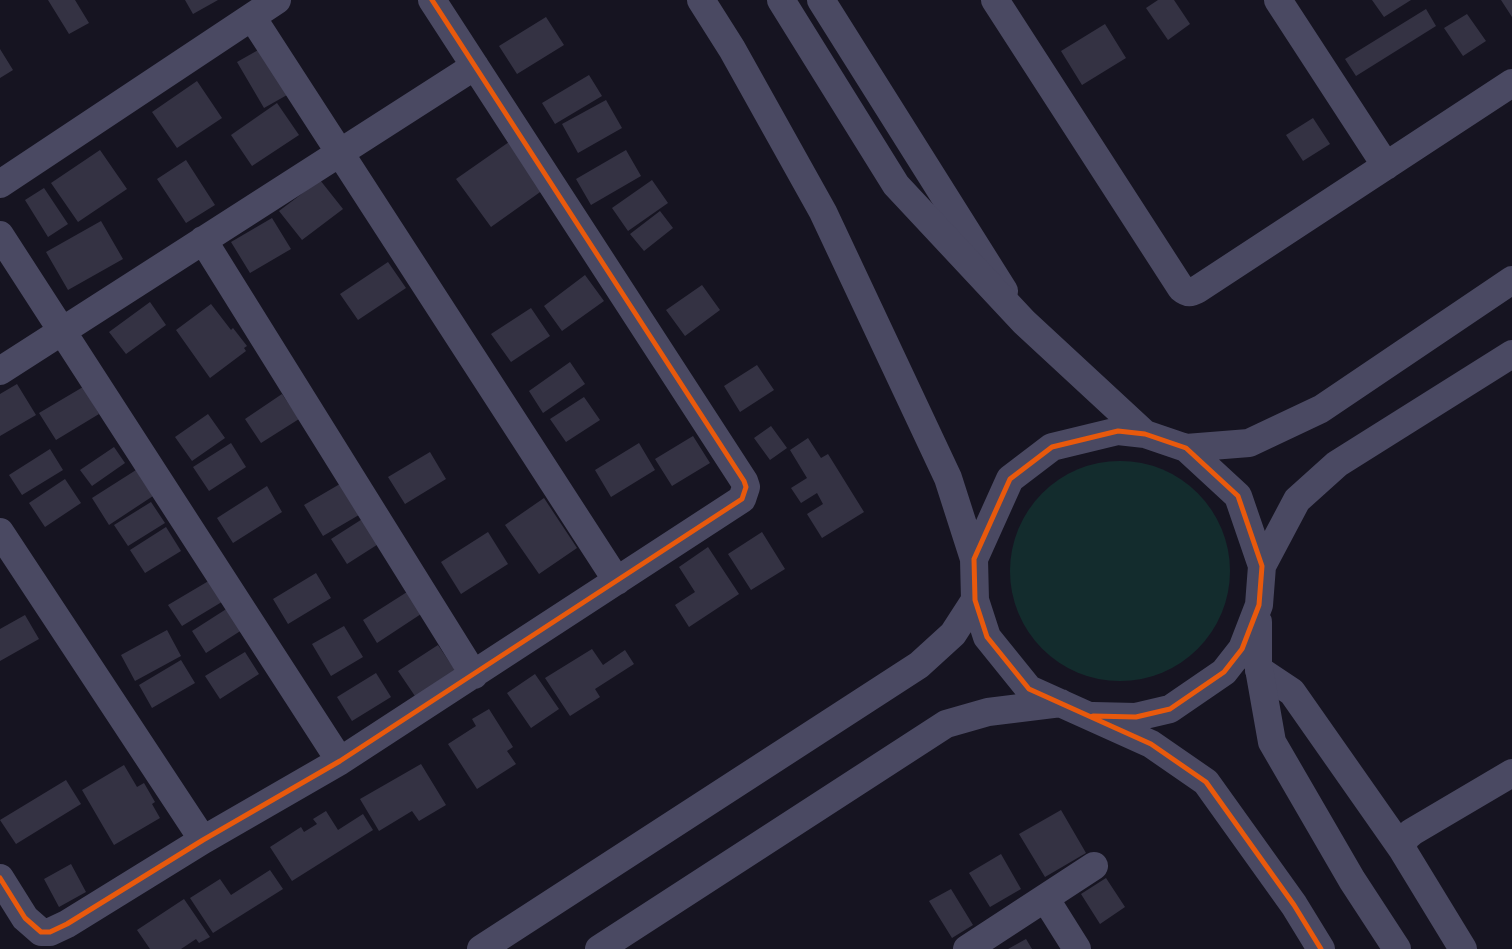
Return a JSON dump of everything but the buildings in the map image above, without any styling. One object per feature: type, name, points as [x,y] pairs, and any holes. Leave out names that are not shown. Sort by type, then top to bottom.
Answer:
[{"type":"street","points":[[0,184],[277,0]]},
{"type":"street","points":[[0,878],[33,926],[41,932],[50,932],[67,924],[203,840],[340,761],[742,499],[746,487],[744,481],[432,0]]},
{"type":"street","points":[[701,0],[732,49],[823,212],[948,478],[974,559],[975,600],[987,637],[1029,689],[1093,716],[1151,744],[1206,782],[1294,905],[1321,949]]},
{"type":"street","points":[[781,0],[896,185],[1024,322],[1145,434]]},
{"type":"street","points":[[822,0],[1024,322]]},
{"type":"street","points":[[995,0],[1181,288],[1191,293],[1512,83]]},
{"type":"street","points":[[1278,0],[1386,166]]},
{"type":"street","points":[[252,16],[617,581]]},
{"type":"street","points":[[0,371],[475,66]]},
{"type":"street","points":[[0,235],[340,761]]},
{"type":"street","points":[[204,240],[474,674]]},
{"type":"street","points":[[974,559],[1010,479],[1052,447],[1118,431],[1145,434],[1186,448],[1249,443],[1321,409],[1512,280]]},
{"type":"street","points":[[1262,566],[1297,500],[1338,464],[1512,354]]},
{"type":"street","points":[[1186,448],[1238,496],[1262,566],[1259,605],[1259,670],[1272,742],[1352,880],[1397,949]]},
{"type":"street","points":[[0,532],[203,840]]},
{"type":"street","points":[[481,949],[919,665],[953,634],[975,600]]},
{"type":"street","points":[[1093,716],[1136,717],[1170,709],[1224,672],[1242,649],[1259,605]]},
{"type":"street","points":[[1259,670],[1292,692],[1402,849],[1463,949]]},
{"type":"street","points":[[599,949],[946,724],[988,712],[1062,703]]},
{"type":"street","points":[[1402,849],[1405,838],[1412,832],[1512,773]]},
{"type":"street","points":[[967,949],[1094,866]]},
{"type":"street","points":[[1044,898],[1077,949]]},
{"type":"green space","points":[[1109,461],[1131,461],[1162,469],[1181,479],[1198,493],[1212,510],[1222,529],[1230,560],[1230,582],[1222,613],[1212,632],[1198,649],[1181,663],[1162,673],[1131,681],[1109,681],[1078,673],[1068,668],[1050,656],[1035,641],[1018,613],[1010,582],[1010,560],[1018,529],[1023,519],[1035,501],[1050,486],[1078,469]]},
{"type":"cycle path","points":[[0,878],[25,918],[41,932],[50,932],[67,924],[203,840],[340,761],[742,499],[746,487],[744,481],[432,0]]},
{"type":"cycle path","points":[[1093,716],[1136,717],[1170,709],[1224,672],[1242,649],[1259,605],[1262,566],[1238,496],[1186,448],[1145,434],[1118,431],[1052,447],[1010,479],[974,559],[975,600],[987,637],[1029,689],[1151,744],[1206,782],[1294,905],[1321,949]]}]
